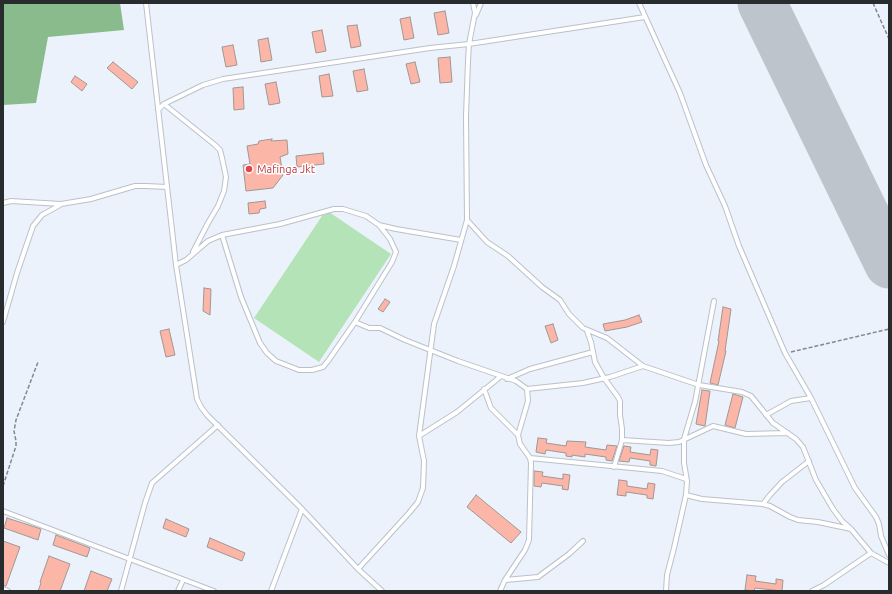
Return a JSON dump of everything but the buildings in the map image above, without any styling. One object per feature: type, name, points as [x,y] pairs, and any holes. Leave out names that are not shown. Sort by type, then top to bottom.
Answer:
[{"type":"lane","points":[[146,3],[176,265],[197,399],[201,408],[302,509],[358,569],[382,591]]},
{"type":"lane","points":[[358,569],[409,513],[418,502],[422,494],[424,461],[419,436],[434,324],[454,266],[467,220],[466,116],[469,44],[475,13],[473,3]]},
{"type":"lane","points":[[474,21],[481,3]]},
{"type":"lane","points":[[639,3],[680,93],[706,165],[725,206],[739,246],[785,353],[811,398],[855,488],[876,518],[879,524],[881,536],[889,555]]},
{"type":"lane","points":[[158,110],[164,104],[203,85],[224,79],[645,17]]},
{"type":"lane","points":[[164,104],[220,150],[225,170],[226,177],[224,191],[218,206],[192,254]]},
{"type":"lane","points":[[3,203],[11,201],[61,204],[91,199],[134,186],[168,187]]},
{"type":"lane","points":[[3,322],[17,273],[33,226],[42,215],[61,204]]},
{"type":"lane","points":[[176,265],[186,260],[208,241],[222,235],[280,224],[334,209],[343,209],[366,216],[378,224],[390,239],[396,252],[392,262],[355,322],[323,367],[312,370],[299,370],[276,361],[264,348],[253,328],[241,297],[222,235]]},
{"type":"lane","points":[[467,220],[487,242],[508,256],[542,287],[560,300],[568,314],[578,324],[587,331],[607,338],[643,366],[699,385],[748,394],[754,398],[773,423],[788,433],[803,447],[816,480],[842,521],[851,529],[871,553],[889,563]]},
{"type":"lane","points":[[378,224],[396,229],[461,240]]},
{"type":"lane","points":[[666,591],[667,575],[686,495],[684,440],[699,385],[714,301]]},
{"type":"lane","points":[[355,322],[369,328],[380,328],[430,350],[516,381],[527,389],[584,383],[643,366]]},
{"type":"lane","points":[[587,331],[595,362],[620,401],[622,440],[614,467]]},
{"type":"lane","points":[[507,379],[530,369],[593,352]]},
{"type":"lane","points":[[419,436],[457,412],[500,376]]},
{"type":"lane","points":[[484,388],[491,408],[518,435]]},
{"type":"lane","points":[[500,591],[505,580],[528,544],[531,494],[530,458],[520,444],[518,435],[528,401],[527,389]]},
{"type":"lane","points":[[766,415],[791,401],[811,398]]},
{"type":"lane","points":[[121,591],[144,503],[152,483],[218,425]]},
{"type":"lane","points":[[622,440],[669,443],[681,442],[713,426],[746,434],[788,433]]},
{"type":"lane","points":[[530,458],[662,471],[686,479]]},
{"type":"lane","points":[[763,504],[782,482],[809,461]]},
{"type":"lane","points":[[686,495],[702,499],[763,504],[798,520],[818,522],[851,529]]},
{"type":"lane","points":[[271,591],[302,509]]},
{"type":"lane","points":[[3,510],[214,591]]},
{"type":"lane","points":[[505,580],[538,578],[583,541]]},
{"type":"lane","points":[[812,591],[824,585],[871,553]]},
{"type":"lane","points":[[178,591],[183,580]]},
{"type":"lane","points":[[3,589],[8,591]]},
{"type":"path","points":[[872,3],[889,39]]},
{"type":"path","points":[[785,353],[889,329]]},
{"type":"path","points":[[3,486],[16,446],[14,431],[16,420],[38,362]]},
{"type":"green space","points":[[3,3],[120,3],[124,30],[48,37],[36,103],[3,105]]},
{"type":"green space","points":[[326,210],[391,254],[319,362],[254,318]]},
{"type":"runway","points":[[762,3],[889,264]]},
{"type":"place","name":"Mafinga Jkt","points":[[249,169]]}]
